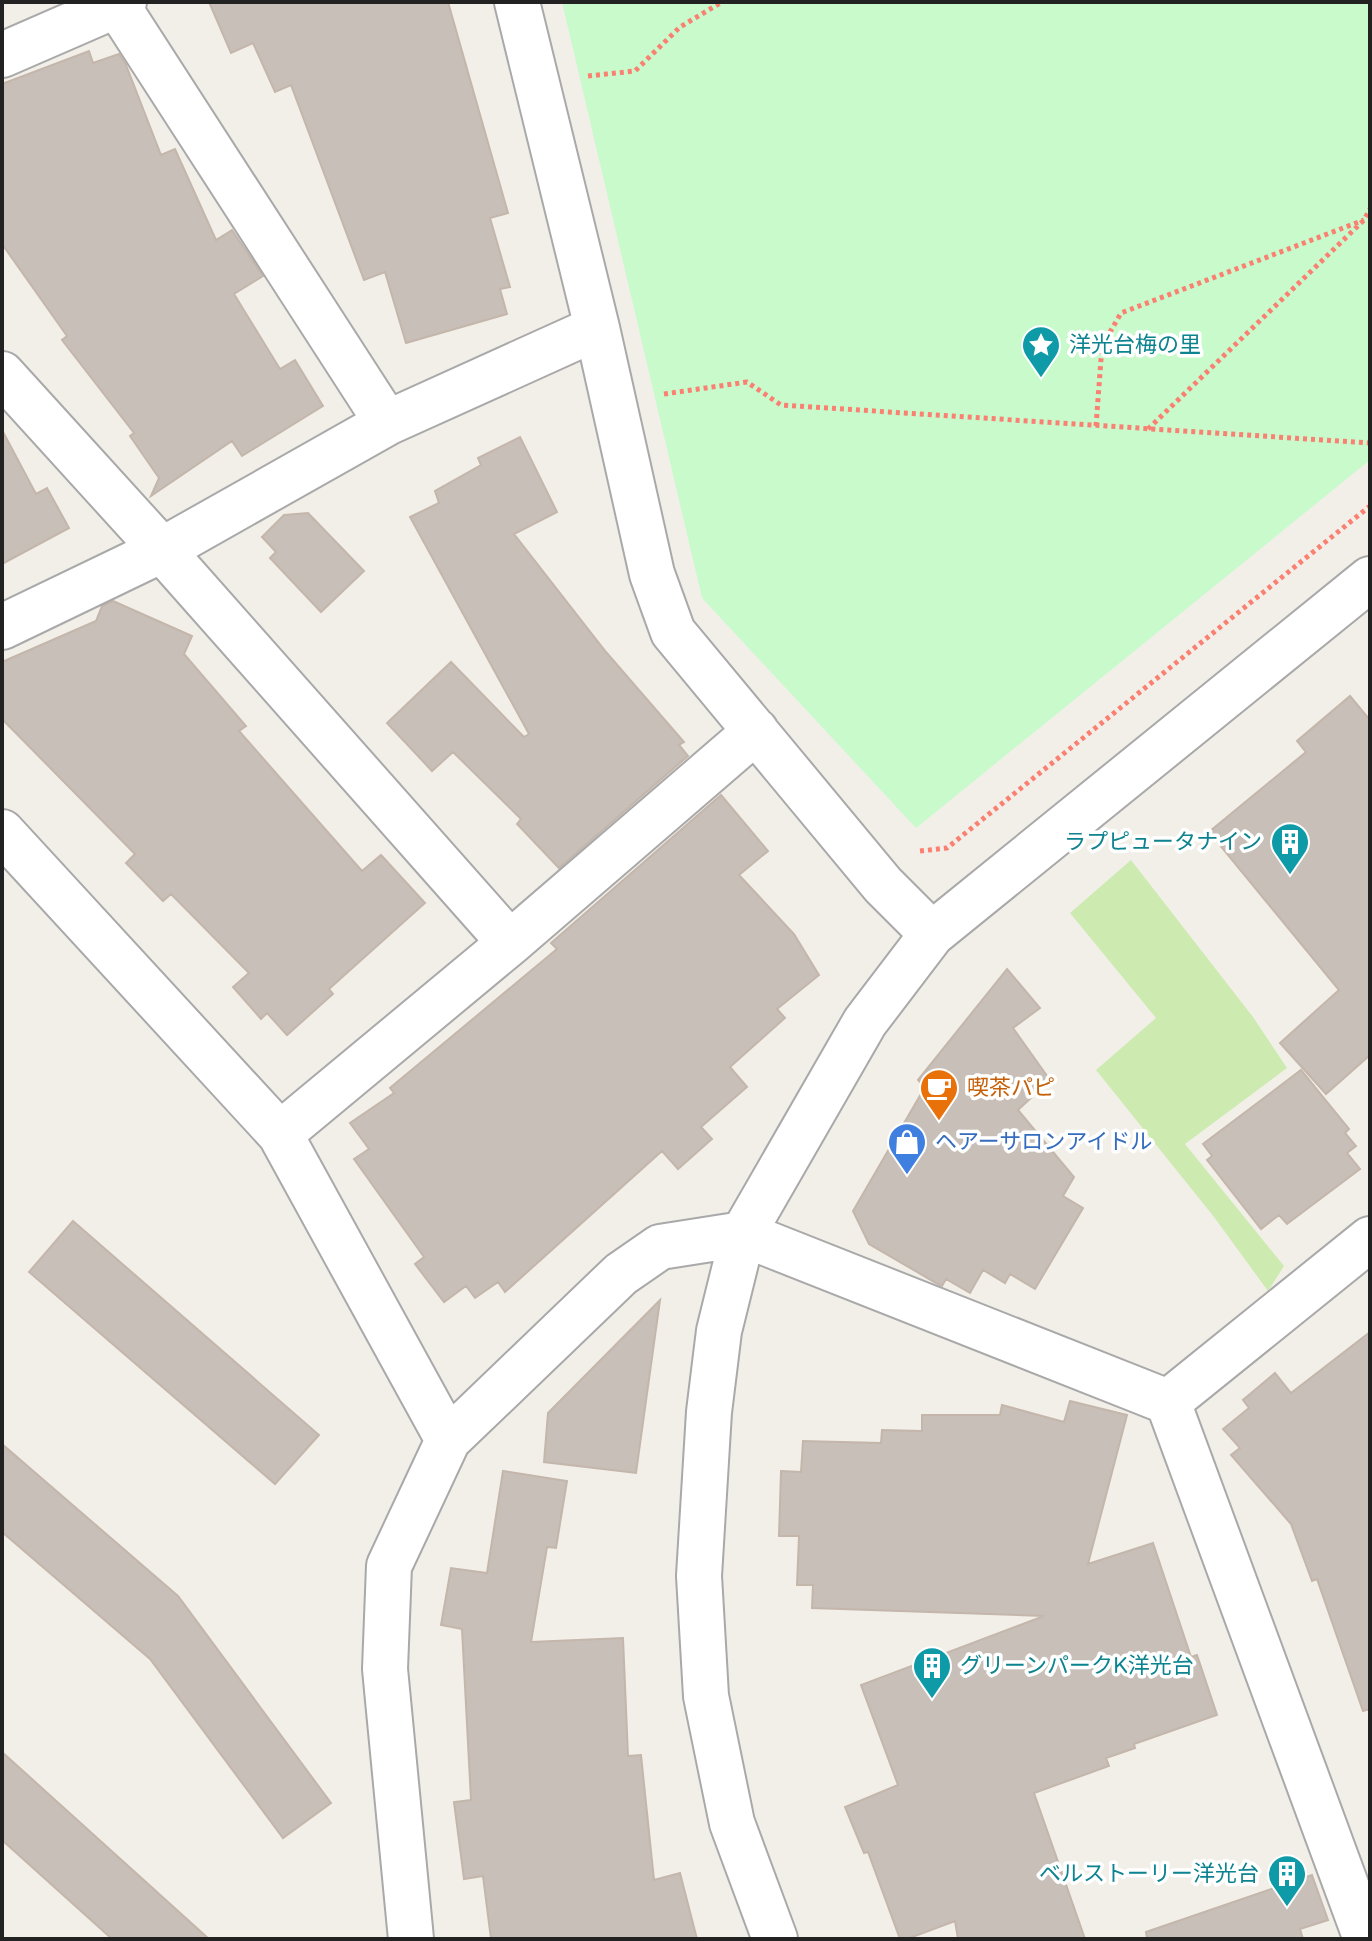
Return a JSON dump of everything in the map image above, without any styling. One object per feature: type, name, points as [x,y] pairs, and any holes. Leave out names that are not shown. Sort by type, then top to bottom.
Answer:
[{"type":"street","points":[[517,2],[597,328],[652,574],[673,632],[883,885],[932,934]]},
{"type":"street","points":[[2,55],[120,4],[387,423]]},
{"type":"street","points":[[2,627],[162,550],[387,423],[597,328]]},
{"type":"street","points":[[2,374],[510,943]]},
{"type":"street","points":[[775,1939],[732,1823],[706,1696],[699,1576],[712,1385],[719,1331],[743,1234],[865,1022],[932,934],[1370,579]]},
{"type":"street","points":[[280,1134],[510,943],[756,731]]},
{"type":"street","points":[[2,832],[280,1134],[448,1440]]},
{"type":"street","points":[[411,1939],[385,1669],[389,1566],[448,1440],[621,1274],[660,1247],[743,1234],[1168,1402],[1366,1939]]},
{"type":"street","points":[[1168,1402],[1370,1239]]},
{"type":"path","points":[[579,78],[635,71],[680,27],[722,2]]},
{"type":"path","points":[[1148,429],[1364,220],[1370,209]]},
{"type":"path","points":[[1096,426],[1102,346],[1121,313],[1364,220]]},
{"type":"path","points":[[662,394],[747,382],[781,405],[1370,443]]},
{"type":"path","points":[[916,852],[947,848],[1370,506]]},
{"type":"green space","points":[[562,2],[1370,2],[1370,460],[916,828],[702,598]]},
{"type":"green space","points":[[1131,860],[1253,1017],[1287,1068],[1185,1144],[1284,1266],[1268,1291],[1214,1217],[1096,1070],[1156,1018],[1070,913]]},
{"type":"building","points":[[209,2],[448,2],[508,213],[490,218],[510,287],[500,289],[507,314],[406,343],[385,272],[364,280],[291,85],[275,92],[253,43],[231,53]]},
{"type":"building","points":[[89,51],[93,63],[119,54],[161,155],[175,149],[216,240],[232,230],[263,276],[234,294],[280,369],[295,360],[323,406],[242,456],[232,441],[151,496],[159,478],[130,436],[134,433],[62,340],[67,336],[2,244],[2,84]]},
{"type":"building","points":[[2,430],[36,494],[47,488],[69,528],[2,564]]},
{"type":"building","points":[[520,437],[557,512],[514,534],[606,652],[684,742],[679,745],[688,756],[559,868],[517,824],[521,819],[453,752],[432,771],[387,723],[451,662],[524,737],[529,734],[410,517],[439,503],[435,491],[481,465],[478,458]]},
{"type":"building","points":[[308,513],[364,571],[321,612],[270,558],[276,552],[262,537],[284,515]]},
{"type":"building","points":[[113,601],[192,636],[184,654],[246,726],[239,731],[362,871],[381,855],[425,903],[329,989],[333,994],[287,1035],[267,1013],[261,1019],[233,987],[249,973],[171,894],[163,901],[126,863],[135,854],[2,719],[2,662],[96,621],[102,606]]},
{"type":"building","points":[[1350,696],[1370,720],[1370,1055],[1326,1094],[1280,1043],[1339,990],[1209,832],[1306,752],[1297,741]]},
{"type":"building","points":[[721,795],[768,851],[739,875],[794,934],[819,975],[777,1009],[785,1018],[730,1067],[747,1087],[701,1127],[712,1139],[678,1169],[662,1151],[505,1292],[498,1282],[475,1298],[466,1286],[444,1302],[415,1264],[424,1257],[354,1159],[369,1149],[350,1123],[394,1093],[390,1088],[557,949],[551,943]]},
{"type":"building","points":[[1007,969],[1040,1008],[1013,1028],[1050,1080],[1018,1110],[1074,1177],[1063,1196],[1083,1208],[1035,1289],[1010,1274],[1005,1283],[983,1270],[970,1293],[946,1279],[942,1286],[869,1244],[853,1211],[925,1087],[918,1080]]},
{"type":"building","points":[[1301,1070],[1349,1129],[1345,1133],[1356,1146],[1347,1153],[1360,1169],[1287,1224],[1279,1215],[1261,1229],[1207,1160],[1212,1156],[1203,1144]]},
{"type":"building","points":[[73,1221],[319,1435],[275,1484],[29,1272]]},
{"type":"building","points":[[660,1300],[636,1473],[544,1462],[548,1413]]},
{"type":"building","points":[[1370,1332],[1370,1709],[1363,1711],[1317,1579],[1312,1581],[1291,1524],[1231,1455],[1240,1448],[1223,1429],[1249,1408],[1243,1400],[1275,1373],[1291,1393]]},
{"type":"building","points":[[1070,1401],[1127,1415],[1088,1564],[1153,1543],[1191,1657],[1197,1655],[1217,1715],[1134,1744],[1135,1748],[1106,1758],[1109,1766],[1034,1793],[1085,1939],[958,1939],[955,1921],[900,1939],[868,1852],[864,1853],[845,1807],[898,1785],[861,1685],[1044,1616],[812,1608],[813,1585],[797,1585],[799,1536],[779,1536],[781,1471],[801,1472],[803,1441],[881,1443],[882,1430],[922,1431],[922,1415],[1000,1415],[1002,1405],[1064,1422]]},
{"type":"building","points":[[2,1444],[178,1596],[331,1803],[283,1838],[150,1659],[2,1532]]},
{"type":"building","points":[[503,1471],[567,1481],[556,1548],[547,1547],[531,1642],[623,1638],[628,1756],[641,1755],[654,1880],[680,1873],[697,1939],[491,1939],[483,1876],[464,1879],[454,1802],[471,1800],[462,1629],[441,1625],[451,1568],[487,1573]]},
{"type":"building","points":[[2,1752],[209,1939],[112,1939],[2,1840]]},
{"type":"building","points":[[1312,1875],[1328,1920],[1300,1929],[1303,1939],[1147,1939],[1146,1932]]},
{"type":"place","name":"洋光台梅の里","points":[[1041,379]]},
{"type":"place","name":"ラプピュータナイン","points":[[1290,876]]},
{"type":"place","name":"喫茶パピ","points":[[939,1122]]},
{"type":"place","name":"ヘアーサロンアイドル","points":[[907,1176]]},
{"type":"place","name":"グリーンパークK洋光台","points":[[932,1700]]},
{"type":"place","name":"ベルストーリー洋光台","points":[[1287,1908]]}]
